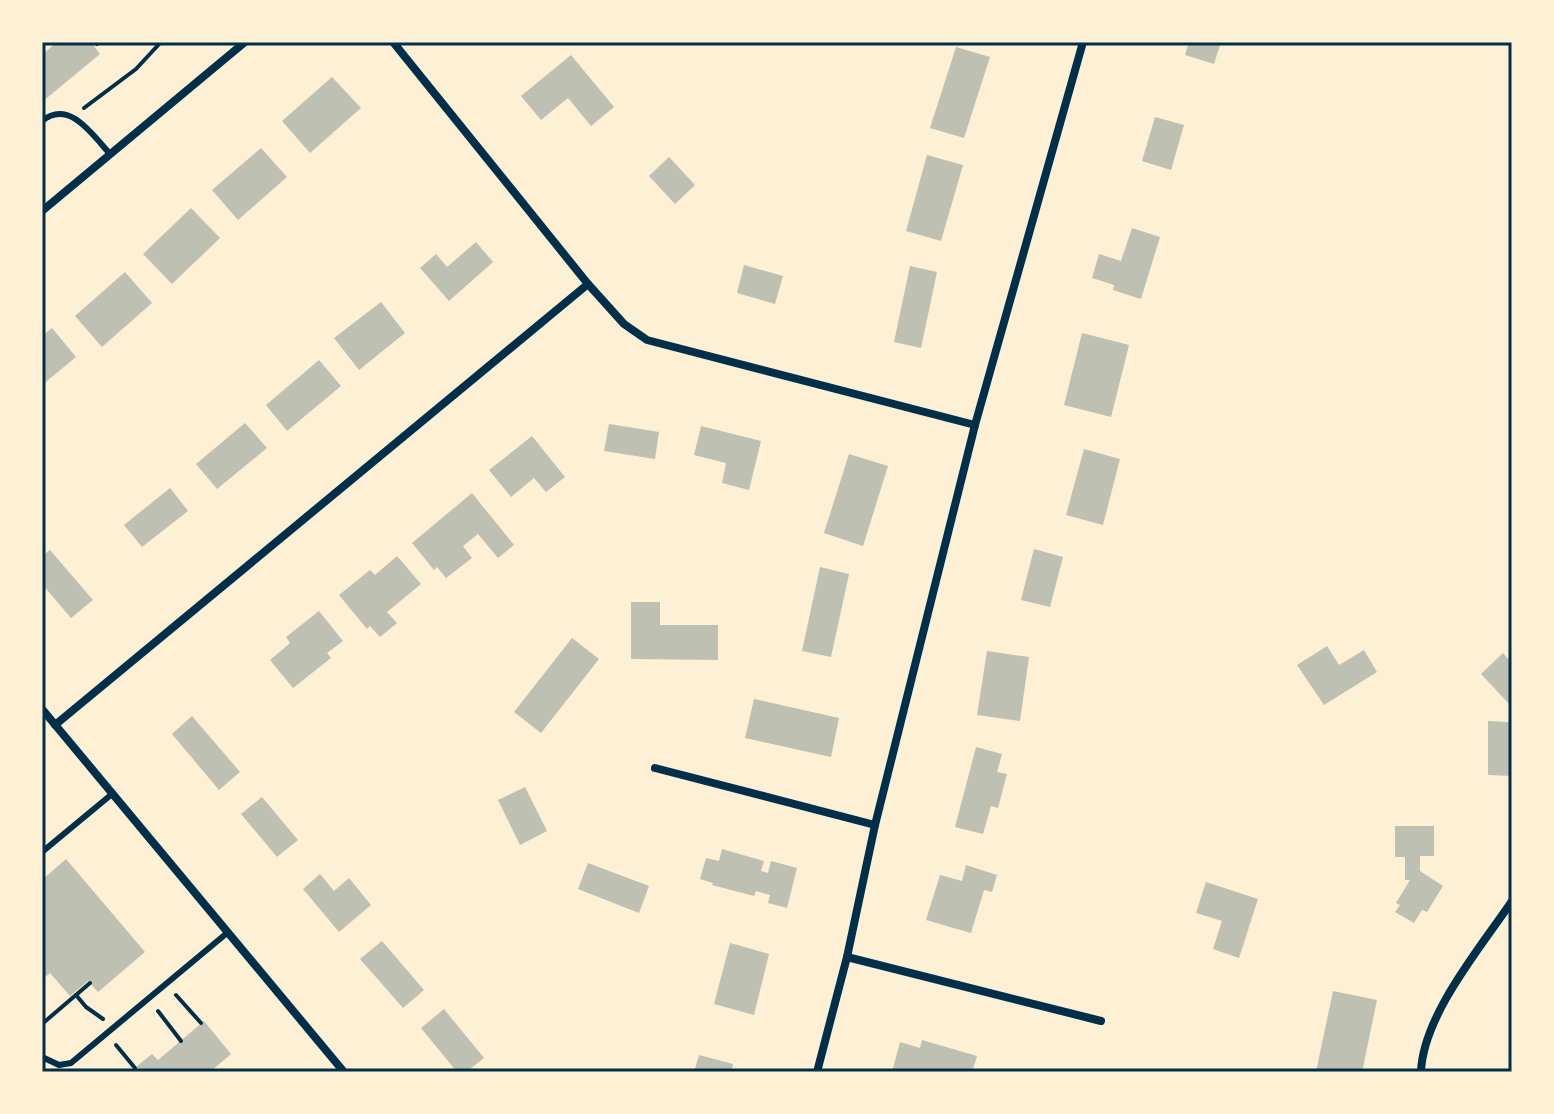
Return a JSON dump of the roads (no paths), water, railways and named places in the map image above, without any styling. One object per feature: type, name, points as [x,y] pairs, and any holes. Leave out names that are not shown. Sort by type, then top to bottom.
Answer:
[{"type":"street","points":[[42,211],[245,42]]},
{"type":"street","points":[[393,42],[588,284],[624,324],[647,340],[975,425]]},
{"type":"street","points":[[817,1072],[975,425],[1083,42]]},
{"type":"street","points":[[55,725],[588,284]]},
{"type":"street","points":[[42,709],[344,1072]]},
{"type":"street","points":[[655,768],[875,825]]},
{"type":"street","points":[[1421,1072],[1422,1059],[1444,1001],[1512,901]]},
{"type":"street","points":[[847,957],[1101,1021]]},
{"type":"lane","points":[[42,121],[51,114],[61,112],[72,117],[110,154]]},
{"type":"lane","points":[[42,852],[112,794]]},
{"type":"lane","points":[[42,1057],[59,1065],[71,1063],[227,933]]}]
